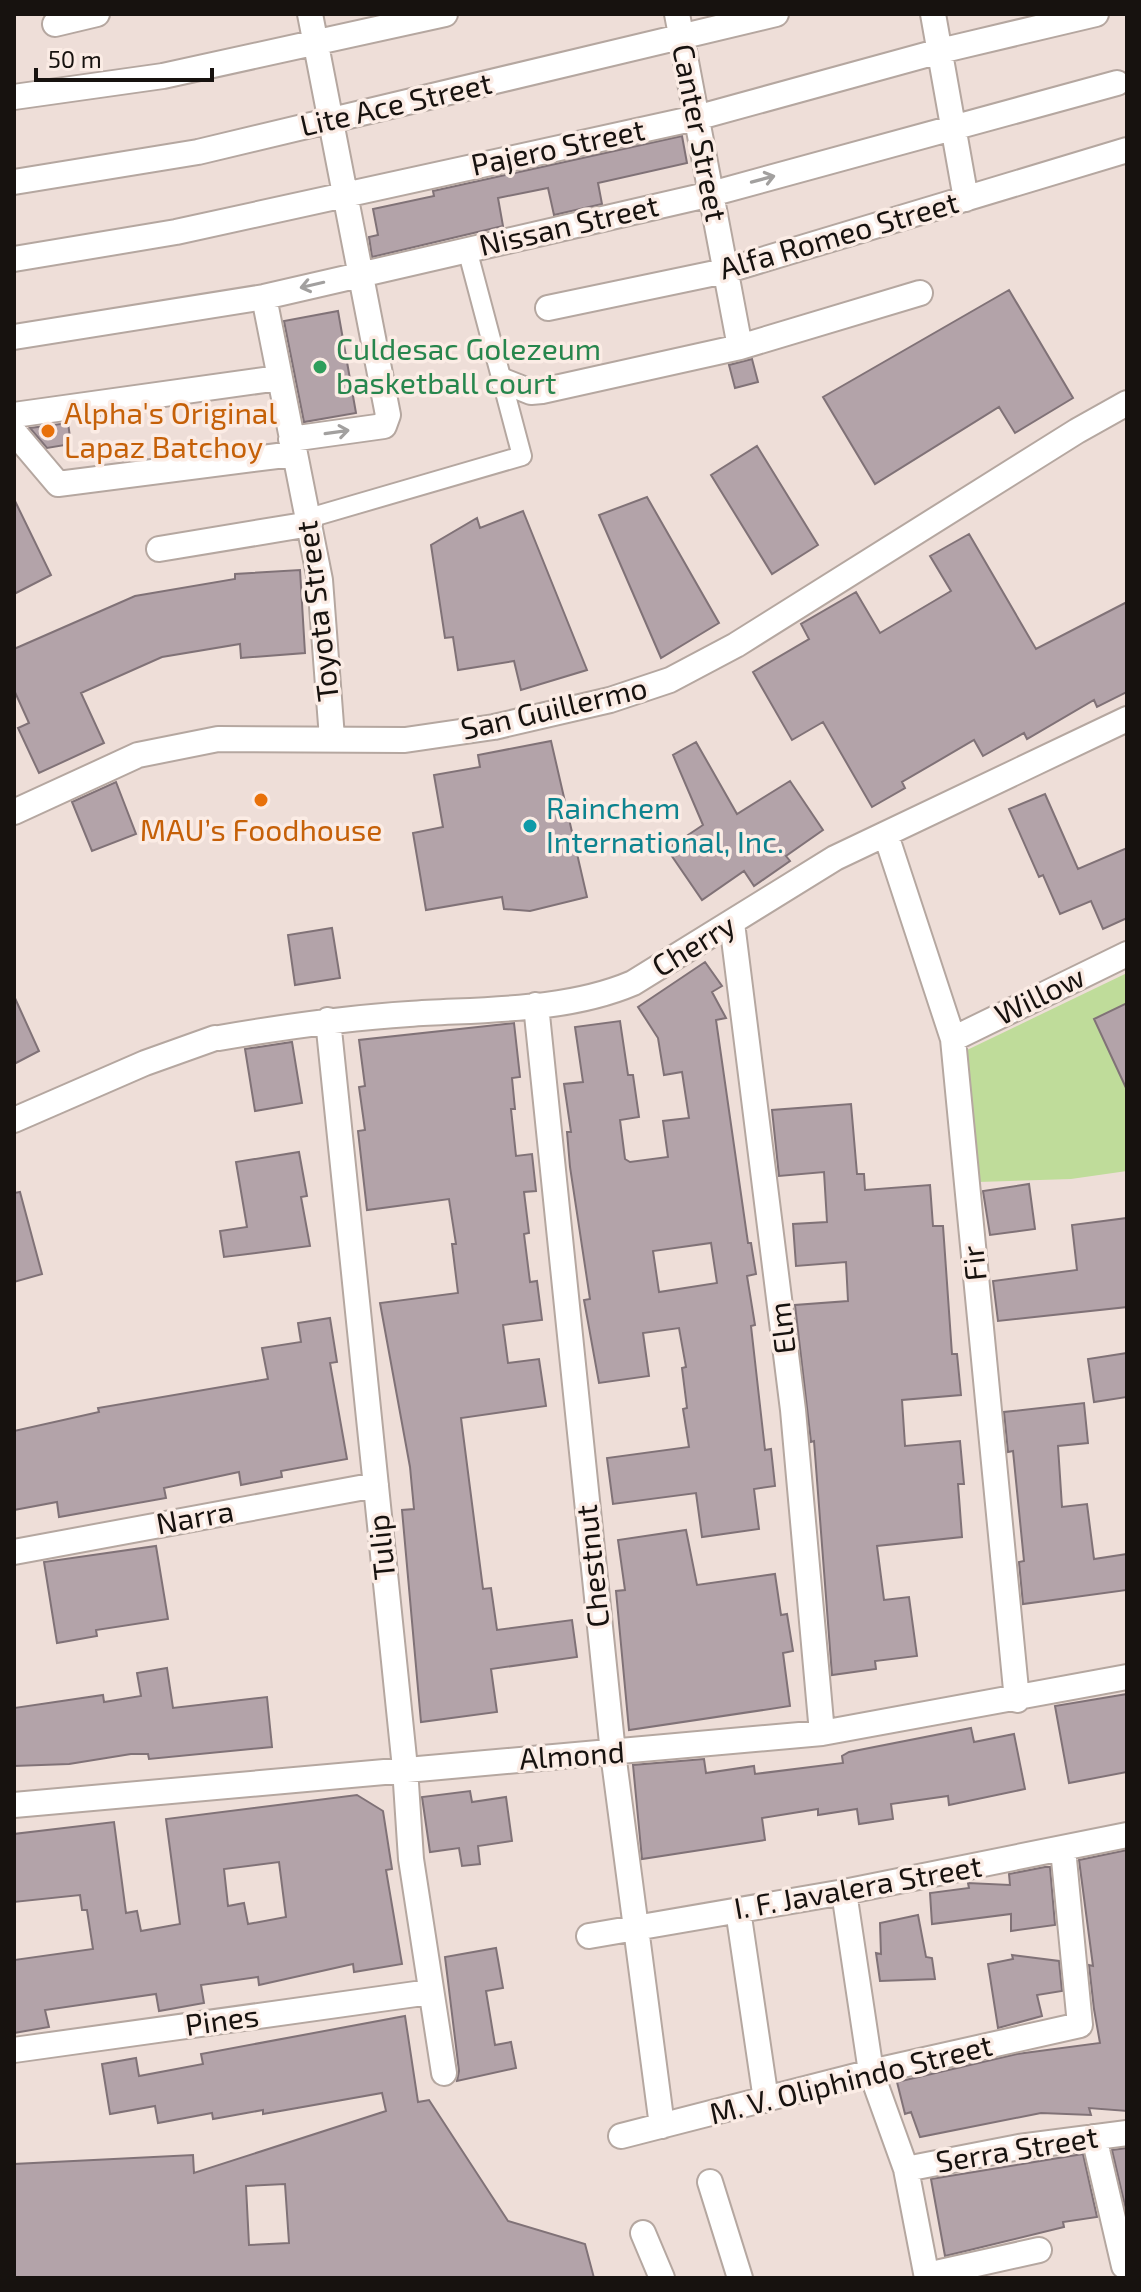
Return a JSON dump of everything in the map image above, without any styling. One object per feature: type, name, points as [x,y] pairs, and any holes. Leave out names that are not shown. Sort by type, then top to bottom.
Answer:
[{"type":"street","points":[[55,24],[97,14]]},
{"type":"street","points":[[14,432],[47,476],[58,484],[72,485],[292,447],[384,426],[387,422],[310,14]]},
{"type":"street","points":[[14,97],[163,76],[445,14]]},
{"type":"street","name":"Canter Street","points":[[677,14],[740,347]]},
{"type":"street","name":"Lite Ace Street","points":[[14,182],[198,152],[776,14]]},
{"type":"street","points":[[933,14],[966,199]]},
{"type":"street","name":"Pajero Street","points":[[14,259],[176,232],[696,118],[940,51],[1096,14]]},
{"type":"street","name":"Nissan Street","points":[[14,337],[264,297],[711,194],[1117,83]]},
{"type":"street","name":"Alfa Romeo Street","points":[[548,308],[725,271],[1127,150]]},
{"type":"street","points":[[159,549],[309,521],[522,456],[467,249]]},
{"type":"street","points":[[503,381],[531,392],[542,391],[740,347],[920,293]]},
{"type":"street","name":"Toyota Street","points":[[264,297],[320,580],[332,738]]},
{"type":"street","points":[[14,415],[279,378]]},
{"type":"street","name":"San Guillermo","points":[[14,812],[138,755],[218,739],[405,740],[494,727],[610,700],[670,680],[736,645],[1077,431],[1127,403]]},
{"type":"street","name":"Cherry","points":[[14,1120],[145,1063],[217,1038],[328,1020],[536,1005],[605,995],[633,983],[835,858],[1127,719]]},
{"type":"street","name":"Fir","points":[[886,835],[953,1039],[1017,1700]]},
{"type":"street","name":"Elm","points":[[732,923],[793,1410],[822,1733]]},
{"type":"street","name":"Willow","points":[[953,1039],[1127,954]]},
{"type":"street","name":"Chestnut","points":[[536,1005],[613,1753],[662,2126]]},
{"type":"street","name":"Tulip","points":[[328,1020],[405,1768],[411,1859],[444,2073]]},
{"type":"street","name":"Narra","points":[[14,1552],[376,1485]]},
{"type":"street","name":"Almond","points":[[14,1805],[822,1733],[1017,1700],[1127,1677]]},
{"type":"street","name":"I. F. Javalera Street","points":[[589,1936],[844,1892],[1127,1835]]},
{"type":"street","name":"M. V. Oliphindo Street","points":[[621,2136],[871,2072],[1080,2025],[1063,1849]]},
{"type":"street","points":[[844,1892],[871,2072],[906,2169],[927,2277],[1039,2250]]},
{"type":"street","points":[[738,1910],[766,2100]]},
{"type":"street","name":"Pines","points":[[14,2050],[430,1992]]},
{"type":"street","name":"Serra Street","points":[[906,2169],[1019,2147],[1127,2133]]},
{"type":"street","points":[[1094,2137],[1124,2266]]},
{"type":"street","points":[[710,2182],[740,2278]]},
{"type":"street","points":[[643,2233],[662,2278]]},
{"type":"green space","points":[[1127,973],[1127,1171],[1071,1179],[978,1182],[967,1050]]},
{"type":"building","points":[[682,136],[687,163],[598,183],[602,204],[554,215],[548,188],[498,198],[503,226],[372,257],[369,237],[378,235],[373,209],[434,196],[433,191]]},
{"type":"building","points":[[1009,290],[1073,398],[1015,433],[999,407],[875,484],[823,397]]},
{"type":"building","name":"Culdesac Golezeum basketball court","points":[[338,311],[356,413],[304,422],[284,321]]},
{"type":"building","points":[[752,359],[758,382],[735,388],[729,365]]},
{"type":"building","points":[[68,423],[71,444],[47,448],[30,428]]},
{"type":"building","points":[[757,446],[818,545],[772,574],[711,475]]},
{"type":"building","points":[[647,497],[719,623],[661,658],[599,515]]},
{"type":"building","points":[[14,499],[51,575],[14,594]]},
{"type":"building","points":[[523,511],[587,670],[521,690],[514,661],[458,670],[453,637],[445,638],[431,545],[477,518],[480,528]]},
{"type":"building","points":[[969,534],[1036,649],[1127,602],[1127,692],[1097,707],[1094,700],[1027,739],[1024,733],[983,756],[974,740],[902,782],[905,788],[872,807],[823,722],[792,740],[753,672],[809,639],[801,624],[856,592],[880,633],[951,591],[930,556]]},
{"type":"building","points":[[300,570],[305,653],[241,658],[240,644],[162,657],[81,693],[104,743],[39,773],[18,728],[29,723],[14,690],[14,649],[135,596],[235,579],[235,574]]},
{"type":"building","points":[[551,741],[587,897],[530,911],[504,909],[502,897],[426,910],[413,833],[443,827],[434,775],[480,767],[478,755]]},
{"type":"building","points":[[696,742],[737,814],[790,781],[823,830],[786,856],[790,861],[754,886],[744,871],[702,900],[667,849],[703,825],[673,755]]},
{"type":"building","points":[[116,782],[136,834],[92,851],[72,802]]},
{"type":"building","points":[[1045,794],[1078,869],[1127,848],[1127,918],[1103,929],[1091,901],[1060,914],[1043,875],[1039,877],[1009,809]]},
{"type":"building","points":[[332,928],[340,978],[295,985],[288,935]]},
{"type":"building","points":[[705,962],[722,986],[712,992],[726,1018],[716,1020],[748,1243],[751,1243],[756,1274],[747,1276],[755,1325],[751,1326],[765,1450],[771,1449],[775,1486],[754,1489],[759,1529],[702,1537],[696,1493],[613,1504],[607,1458],[689,1447],[683,1409],[687,1408],[682,1368],[686,1367],[679,1328],[643,1333],[649,1376],[599,1383],[584,1300],[590,1299],[570,1167],[567,1132],[571,1132],[564,1084],[583,1082],[575,1027],[620,1021],[628,1075],[633,1075],[639,1117],[620,1120],[625,1159],[630,1162],[668,1157],[663,1121],[689,1118],[682,1072],[664,1075],[658,1038],[638,1007]],"holes":[[[711,1243],[717,1283],[659,1292],[653,1251]]]},
{"type":"building","points":[[14,996],[39,1051],[14,1064]]},
{"type":"building","points":[[1127,1003],[1127,1090],[1094,1019]]},
{"type":"building","points":[[514,1023],[520,1077],[512,1078],[515,1109],[511,1109],[516,1156],[532,1154],[536,1191],[524,1192],[529,1233],[524,1234],[530,1282],[537,1281],[542,1320],[503,1325],[508,1363],[539,1359],[546,1406],[461,1418],[483,1589],[491,1588],[497,1630],[572,1620],[577,1657],[491,1669],[497,1712],[421,1722],[402,1510],[414,1509],[410,1467],[380,1303],[458,1293],[452,1244],[456,1244],[449,1199],[367,1210],[358,1131],[365,1130],[359,1087],[365,1086],[359,1040]]},
{"type":"building","points":[[292,1042],[302,1103],[255,1111],[245,1049]]},
{"type":"building","points":[[851,1104],[857,1174],[864,1174],[865,1190],[930,1185],[933,1226],[943,1226],[952,1354],[957,1354],[961,1395],[902,1400],[905,1446],[960,1441],[964,1484],[958,1484],[962,1537],[877,1546],[884,1600],[909,1597],[917,1656],[875,1661],[876,1669],[832,1675],[814,1441],[811,1442],[795,1305],[848,1301],[846,1262],[796,1266],[793,1224],[827,1222],[824,1172],[779,1176],[772,1110]]},
{"type":"building","points":[[299,1152],[307,1196],[301,1197],[310,1246],[224,1257],[220,1231],[247,1227],[236,1162]]},
{"type":"building","points":[[1029,1184],[1035,1229],[990,1235],[983,1191]]},
{"type":"building","points":[[20,1192],[42,1274],[14,1282],[14,1193]]},
{"type":"building","points":[[1127,1218],[1127,1307],[998,1321],[993,1281],[1077,1270],[1072,1225]]},
{"type":"building","points":[[330,1318],[337,1362],[330,1363],[347,1459],[281,1471],[282,1477],[241,1485],[239,1472],[164,1488],[166,1498],[59,1517],[57,1502],[14,1510],[14,1431],[99,1412],[98,1408],[268,1379],[262,1348],[301,1342],[298,1323]]},
{"type":"building","points":[[1127,1353],[1127,1397],[1094,1402],[1088,1359]]},
{"type":"building","points":[[1084,1403],[1088,1443],[1058,1446],[1062,1507],[1087,1504],[1094,1559],[1127,1554],[1127,1590],[1023,1604],[1019,1562],[1024,1561],[1013,1451],[1008,1452],[1004,1412]]},
{"type":"building","points":[[686,1530],[697,1585],[775,1574],[781,1615],[787,1614],[793,1651],[783,1653],[790,1706],[629,1730],[616,1591],[625,1590],[618,1540]]},
{"type":"building","points":[[156,1546],[168,1619],[96,1630],[97,1636],[57,1643],[44,1562]]},
{"type":"building","points":[[167,1668],[173,1708],[267,1697],[272,1747],[149,1759],[148,1754],[131,1754],[69,1764],[14,1766],[14,1708],[103,1695],[104,1702],[141,1696],[137,1673]]},
{"type":"building","points":[[1127,1694],[1127,1772],[1069,1783],[1055,1706]]},
{"type":"building","points":[[971,1728],[974,1742],[1014,1734],[1025,1789],[949,1805],[948,1796],[891,1804],[893,1819],[859,1824],[857,1809],[818,1815],[818,1809],[762,1818],[765,1840],[642,1859],[633,1765],[704,1759],[706,1773],[754,1766],[755,1774],[843,1763],[842,1756],[849,1752]]},
{"type":"building","points":[[470,1791],[472,1802],[506,1797],[512,1841],[478,1846],[480,1864],[462,1866],[459,1848],[430,1852],[422,1797]]},
{"type":"building","points":[[357,1795],[383,1811],[392,1869],[386,1870],[402,1964],[354,1972],[353,1964],[259,1985],[258,1977],[201,1985],[204,2003],[159,2011],[156,1994],[45,2010],[49,2027],[14,2033],[14,1960],[93,1949],[87,1910],[82,1910],[80,1895],[14,1902],[14,1834],[114,1822],[126,1913],[137,1911],[141,1931],[180,1924],[166,1819]],"holes":[[[279,1862],[286,1917],[248,1924],[244,1903],[228,1906],[224,1869]]]},
{"type":"building","points":[[1127,1850],[1127,2111],[1089,2108],[1091,2115],[1041,2113],[920,2137],[911,2112],[905,2114],[897,2082],[1017,2054],[1100,2043],[1079,1860]]},
{"type":"building","points":[[1050,1867],[1055,1925],[1011,1931],[1011,1914],[932,1924],[930,1893],[969,1888],[968,1883],[1010,1885],[1009,1874]]},
{"type":"building","points":[[918,1915],[926,1957],[932,1958],[935,1979],[880,1981],[876,1953],[881,1954],[880,1923]]},
{"type":"building","points":[[496,1948],[503,1988],[486,1991],[495,2045],[511,2042],[516,2068],[457,2081],[459,2071],[445,1957]]},
{"type":"building","points":[[1012,1955],[1059,1961],[1062,1991],[1037,1995],[1042,2016],[998,2028],[988,1964],[1013,1959]]},
{"type":"building","points":[[405,2016],[418,2102],[429,2100],[508,2221],[585,2244],[594,2278],[14,2278],[14,2164],[193,2155],[194,2173],[386,2111],[382,2093],[263,2114],[263,2110],[213,2119],[212,2113],[158,2123],[155,2106],[110,2114],[102,2064],[136,2058],[139,2076],[203,2064],[201,2054]],"holes":[[[285,2184],[289,2243],[249,2245],[246,2186]]]},
{"type":"building","points":[[1127,2148],[1127,2209],[1126,2210],[1112,2150]]},
{"type":"building","points":[[1083,2154],[1097,2217],[1063,2222],[1064,2227],[945,2256],[931,2179]]},
{"type":"place","name":"Culdesac Golezeum basketball court","points":[[320,367]]},
{"type":"place","name":"Alpha's Original Lapaz Batchoy","points":[[48,431]]},
{"type":"place","name":"MAU’s Foodhouse","points":[[261,800]]},
{"type":"place","name":"Rainchem International, Inc.","points":[[530,826]]}]
